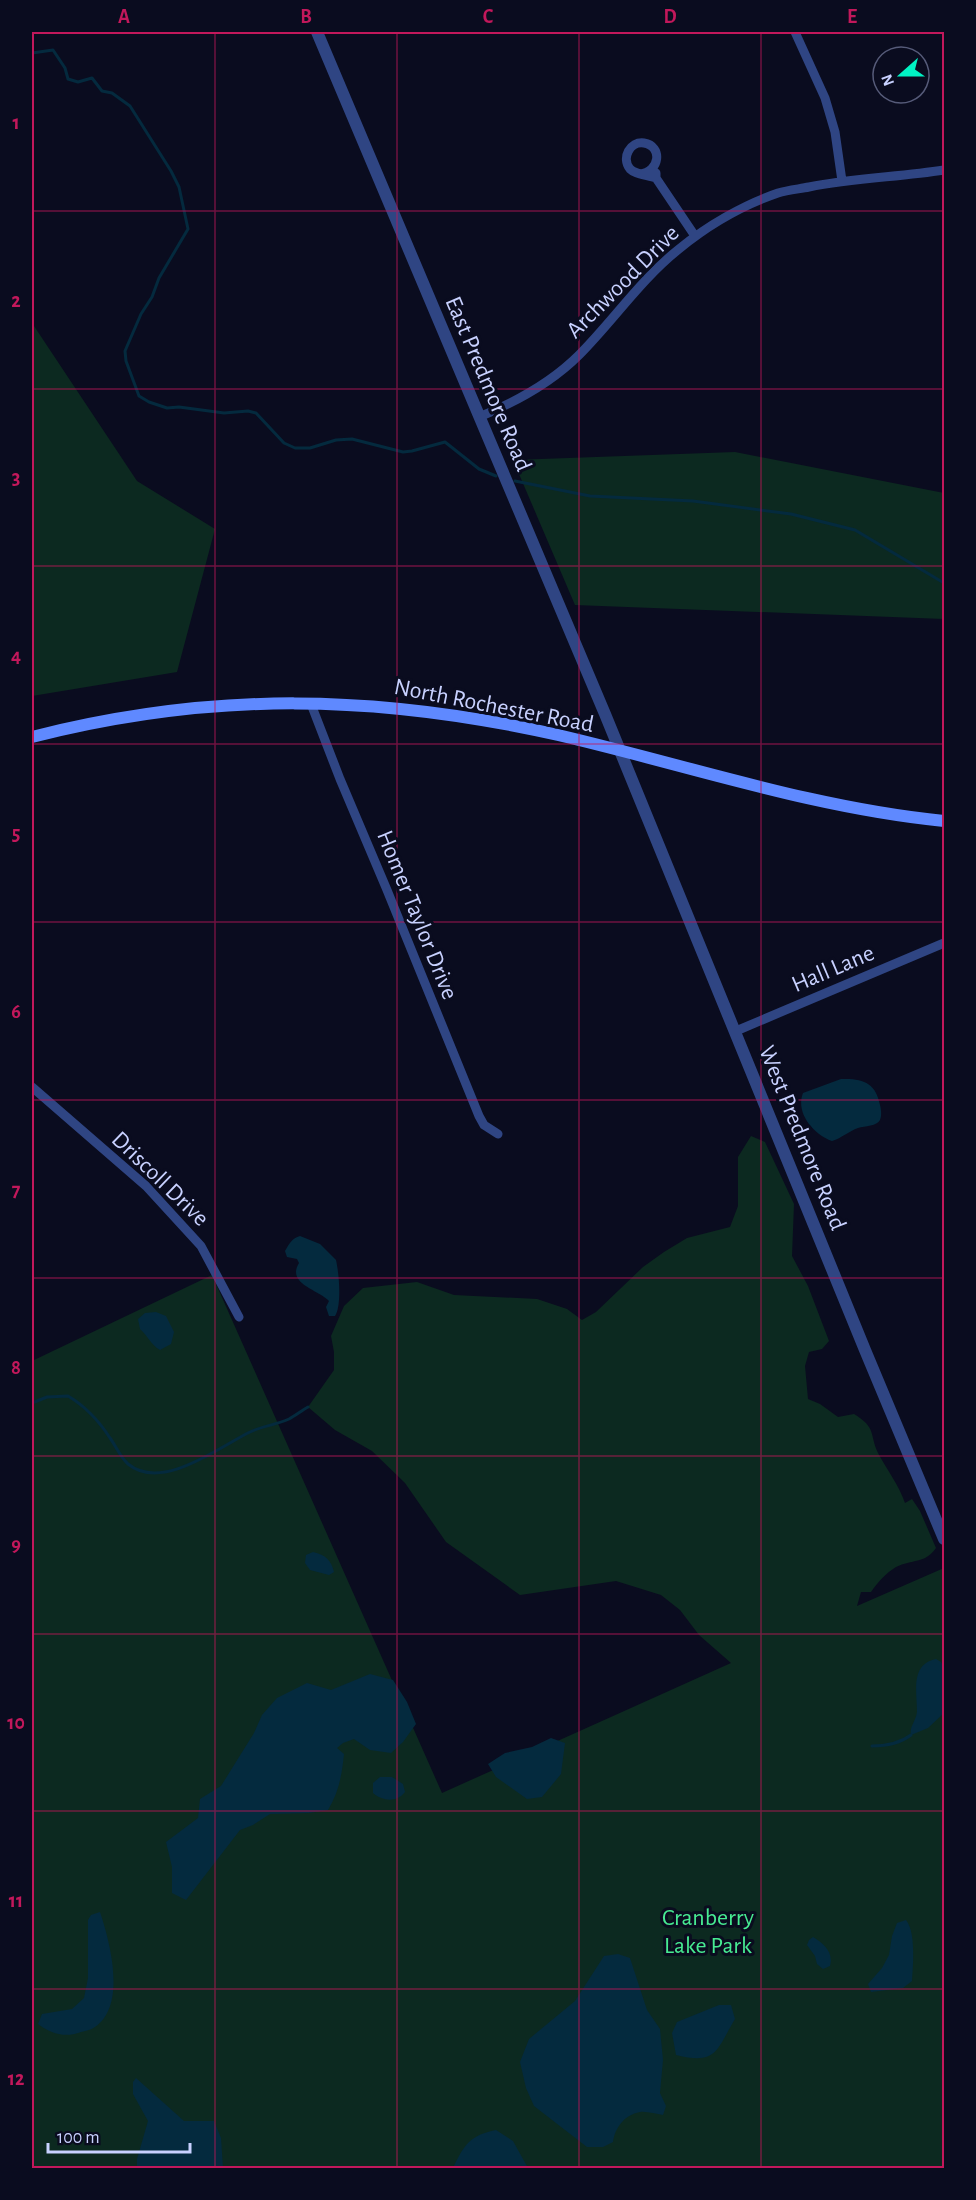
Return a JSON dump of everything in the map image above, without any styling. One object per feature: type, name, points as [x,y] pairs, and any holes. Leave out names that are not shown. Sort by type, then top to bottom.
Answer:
[{"type":"main road","name":"North Rochester Road","points":[[32,737],[104,720],[199,706],[280,703],[368,705],[454,715],[558,735],[816,801],[913,818],[945,821]]},
{"type":"street","name":"East Predmore Road","points":[[317,32],[620,752]]},
{"type":"street","points":[[795,32],[825,98],[835,132],[842,181]]},
{"type":"street","points":[[656,178],[631,170],[626,161],[628,151],[636,144],[650,146],[656,154],[656,178],[695,236]]},
{"type":"street","points":[[640,174],[650,172],[656,164]]},
{"type":"street","name":"Archwood Drive","points":[[480,417],[521,398],[566,367],[660,266],[695,236],[740,210],[779,193],[842,181],[897,177],[945,170]]},
{"type":"street","name":"Homer Taylor Drive","points":[[311,704],[340,780],[479,1116],[484,1125],[498,1134]]},
{"type":"street","name":"West Predmore Road","points":[[620,752],[865,1350],[945,1539]]},
{"type":"street","name":"Hall Lane","points":[[736,1031],[945,944]]},
{"type":"street","name":"Driscoll Drive","points":[[32,1087],[146,1186],[201,1246],[239,1317]]},
{"type":"green space","points":[[32,323],[137,481],[215,529],[177,672],[32,696]]},
{"type":"green space","points":[[735,452],[944,493],[944,619],[575,605],[513,460]]},
{"type":"green space","name":"Cranberry Lake Park","points":[[751,1136],[765,1142],[794,1204],[792,1256],[808,1286],[829,1341],[822,1349],[809,1352],[805,1366],[808,1399],[820,1404],[838,1417],[854,1414],[866,1423],[878,1453],[905,1503],[912,1499],[920,1511],[936,1548],[923,1559],[892,1569],[871,1592],[861,1592],[857,1606],[944,1568],[944,2168],[32,2168],[32,1361],[212,1275],[442,1793],[731,1663],[699,1635],[680,1610],[661,1595],[616,1581],[520,1595],[446,1542],[405,1483],[372,1451],[335,1430],[308,1407],[334,1370],[331,1336],[344,1306],[363,1288],[417,1282],[454,1295],[537,1299],[567,1309],[582,1320],[596,1312],[643,1267],[664,1252],[687,1238],[730,1227],[738,1206],[738,1157]]},
{"type":"water","points":[[841,1079],[862,1081],[872,1087],[878,1098],[881,1116],[876,1124],[855,1129],[832,1141],[819,1134],[808,1122],[801,1101],[803,1093]]},
{"type":"water","points":[[300,1236],[320,1244],[336,1260],[339,1297],[335,1316],[329,1316],[326,1307],[329,1301],[300,1281],[296,1270],[299,1263],[297,1259],[287,1257],[285,1251],[288,1246]]},
{"type":"water","points":[[156,1312],[166,1316],[174,1332],[171,1344],[160,1350],[140,1329],[138,1319],[145,1313]]},
{"type":"water","points":[[313,1552],[327,1559],[334,1572],[329,1575],[310,1570],[305,1563],[306,1555]]},
{"type":"water","points":[[936,1659],[944,1668],[944,1713],[928,1728],[911,1735],[917,1712],[916,1688],[919,1673],[928,1662]]},
{"type":"water","points":[[370,1674],[393,1680],[407,1702],[416,1724],[403,1742],[391,1753],[370,1750],[354,1739],[343,1743],[337,1748],[344,1754],[341,1776],[328,1810],[270,1814],[240,1830],[186,1900],[172,1893],[172,1867],[166,1842],[198,1818],[200,1799],[221,1786],[254,1733],[262,1715],[277,1698],[307,1683],[331,1690]]},
{"type":"water","points":[[551,1738],[565,1743],[561,1774],[542,1797],[527,1799],[496,1777],[488,1764],[505,1753],[532,1747]]},
{"type":"water","points":[[380,1777],[392,1777],[403,1784],[405,1792],[394,1799],[377,1796],[373,1793],[373,1783]]},
{"type":"water","points":[[100,1912],[111,1956],[113,1989],[111,2004],[105,2017],[92,2029],[69,2035],[53,2033],[38,2024],[42,2014],[72,2009],[84,1998],[88,1978],[88,1920],[91,1915]]},
{"type":"water","points":[[906,1920],[913,1940],[912,1981],[903,1988],[871,1992],[868,1984],[882,1968],[889,1955],[897,1923]]},
{"type":"water","points":[[813,1937],[829,1952],[830,1966],[823,1969],[817,1964],[815,1956],[807,1945]]},
{"type":"water","points":[[618,1954],[630,1958],[647,2010],[660,2029],[663,2060],[660,2093],[666,2106],[663,2115],[642,2112],[629,2116],[618,2127],[613,2142],[603,2147],[587,2147],[534,2106],[526,2088],[520,2062],[529,2039],[575,2001],[604,1956]]},
{"type":"water","points":[[719,2005],[731,2005],[735,2019],[714,2053],[700,2058],[676,2055],[672,2033],[677,2022]]},
{"type":"water","points":[[136,2078],[184,2121],[214,2121],[221,2138],[223,2168],[137,2168],[137,2159],[148,2121],[133,2094],[133,2082]]},
{"type":"water","points":[[496,2130],[513,2141],[528,2168],[453,2168],[469,2142],[480,2135]]},
{"type":"waterway","points":[[32,53],[53,50],[65,68],[68,79],[78,82],[92,78],[102,91],[112,93],[130,106],[179,187],[188,229],[159,278],[125,351],[126,361],[139,396],[167,408],[256,413],[284,443],[295,448],[310,448],[336,440],[352,439],[403,452],[445,442],[479,469],[496,476]]},
{"type":"waterway","points":[[515,481],[590,496],[693,501],[791,514],[855,530],[944,583]]},
{"type":"waterway","points":[[32,1403],[47,1397],[68,1396],[96,1420],[128,1464],[142,1471],[157,1473],[190,1464],[250,1432],[289,1419],[308,1407]]},
{"type":"waterway","points":[[872,1746],[892,1744],[911,1735]]}]
